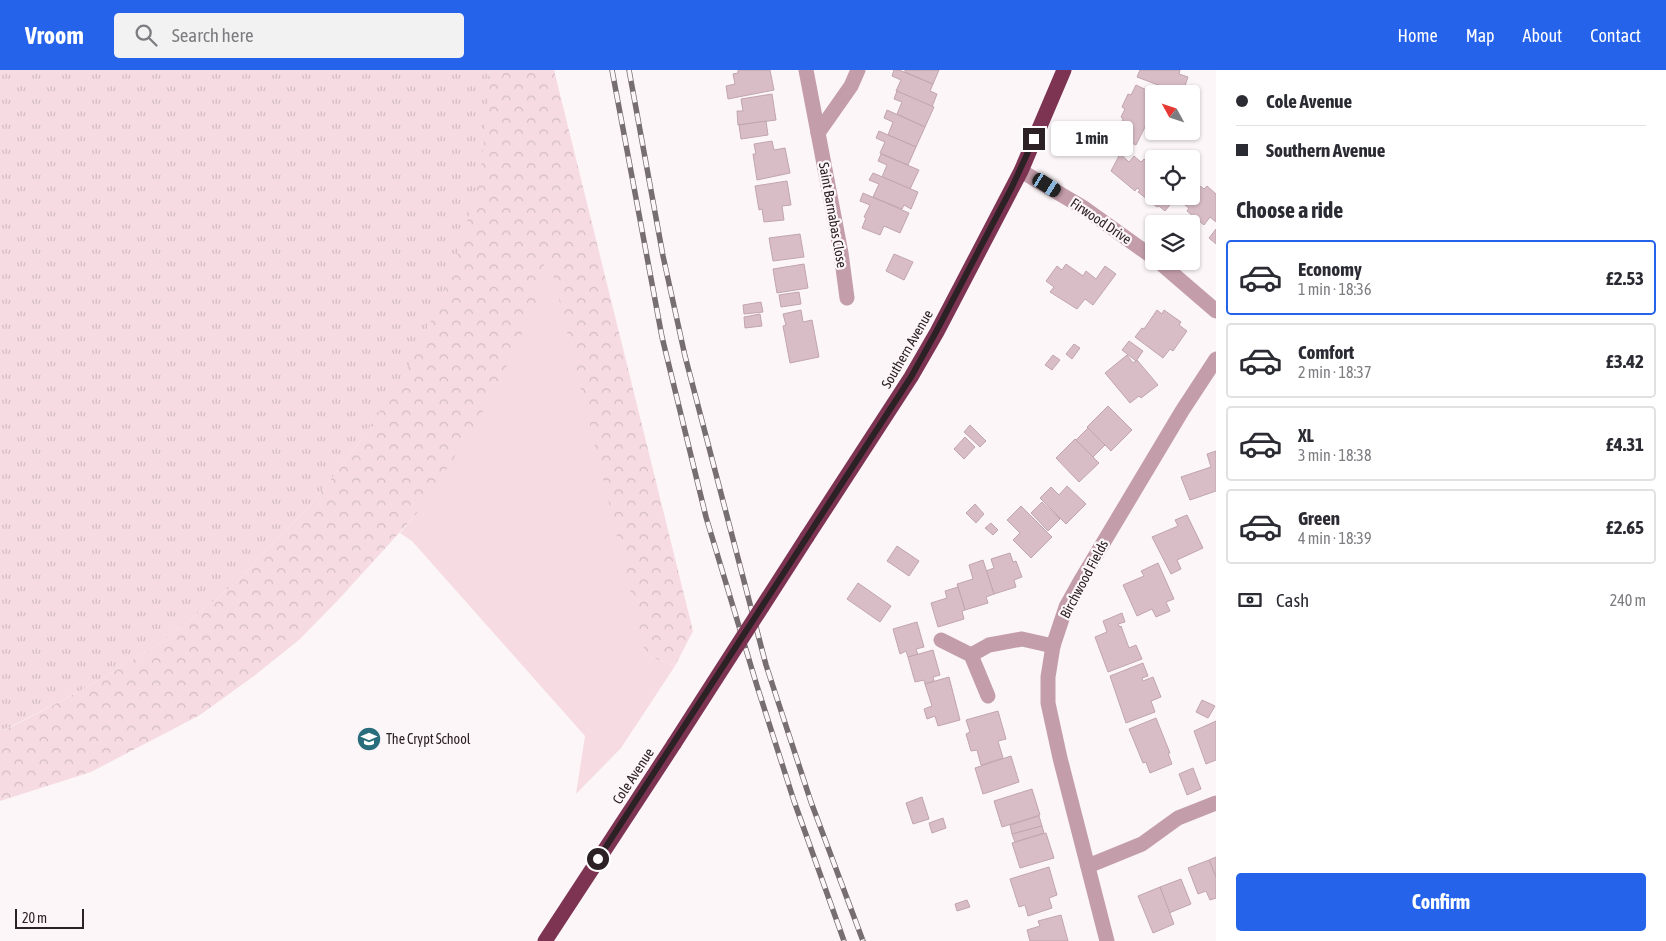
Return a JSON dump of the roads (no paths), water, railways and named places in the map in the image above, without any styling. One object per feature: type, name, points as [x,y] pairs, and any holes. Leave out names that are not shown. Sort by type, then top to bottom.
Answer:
[{"type":"highway","name":"Southern Avenue","points":[[749,628],[911,377],[1021,171],[1064,70]]},
{"type":"highway","name":"Cole Avenue","points":[[545,941],[749,628]]},
{"type":"street","name":"Saint Barnabas Close","points":[[806,70],[841,253],[847,298]]},
{"type":"street","points":[[818,133],[851,86],[858,70]]},
{"type":"street","name":"Firwood Drive","points":[[1021,171],[1084,208],[1145,252]]},
{"type":"street","points":[[1168,270],[1216,311]]},
{"type":"street","name":"Birchwood Fields","points":[[1107,941],[1060,758],[1048,703],[1048,677],[1054,646],[1066,607],[1182,412],[1216,359]]},
{"type":"street","points":[[971,655],[989,646],[1022,639],[1054,646]]},
{"type":"street","points":[[941,640],[971,655],[988,696]]},
{"type":"street","points":[[1088,866],[1142,844],[1178,818],[1216,803]]},
{"type":"railway","points":[[612,70],[662,337],[706,517],[794,801],[844,941]]},
{"type":"railway","points":[[629,70],[663,256],[685,356],[766,665],[811,802],[863,941]]},
{"type":"place","name":"The Crypt School","points":[[369,739]]}]
